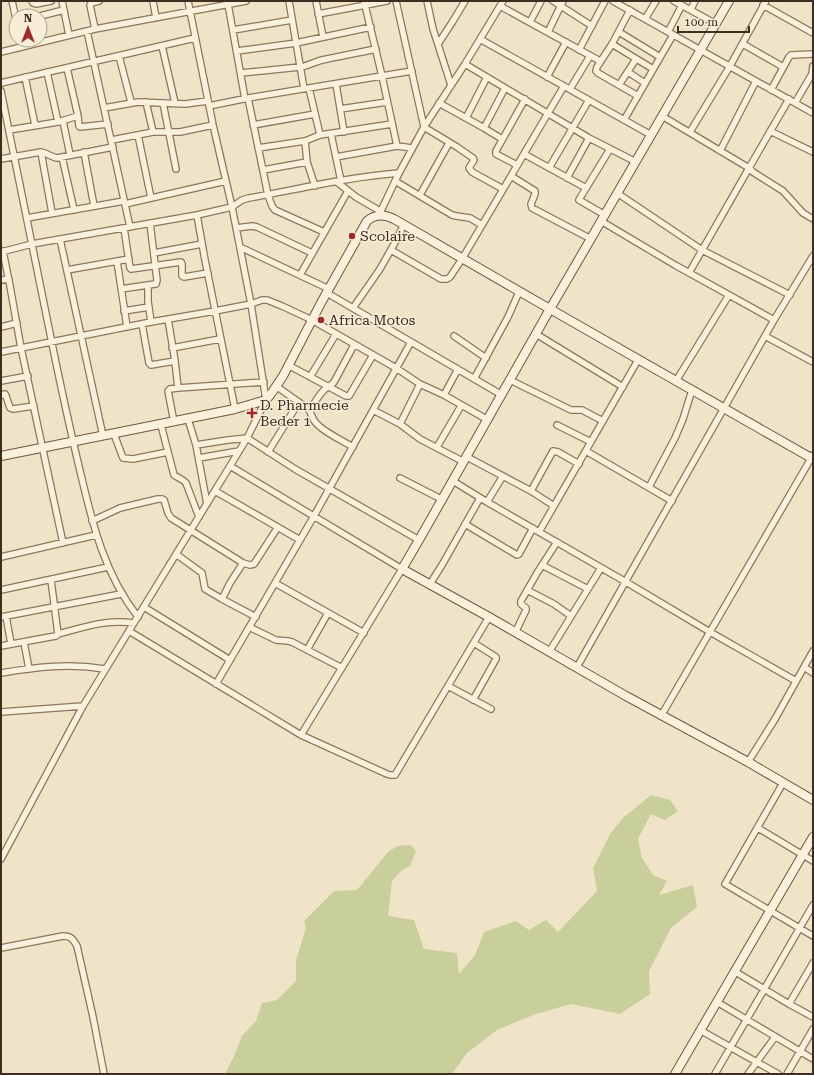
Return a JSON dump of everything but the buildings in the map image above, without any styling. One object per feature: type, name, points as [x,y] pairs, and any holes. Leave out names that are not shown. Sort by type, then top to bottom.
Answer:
[{"type":"street","points":[[32,1],[36,4],[51,1]]},
{"type":"street","points":[[62,1],[69,35]]},
{"type":"street","points":[[95,29],[90,7],[91,2],[99,1]]},
{"type":"street","points":[[153,1],[156,18]]},
{"type":"street","points":[[188,1],[240,247],[251,304],[266,400]]},
{"type":"street","points":[[48,40],[95,29],[225,3],[246,1]]},
{"type":"street","points":[[289,1],[300,67],[315,114],[320,136]]},
{"type":"street","points":[[316,1],[323,37]]},
{"type":"street","points":[[318,14],[365,3],[387,1]]},
{"type":"street","points":[[396,1],[424,127],[473,158],[474,160],[469,168],[472,172],[503,189]]},
{"type":"street","points":[[427,1],[438,44],[451,85]]},
{"type":"street","points":[[438,44],[465,1]]},
{"type":"street","points":[[530,22],[541,1]]},
{"type":"street","points":[[553,1],[562,3],[592,26]]},
{"type":"street","points":[[579,50],[605,1]]},
{"type":"street","points":[[613,1],[813,113]]},
{"type":"street","points":[[645,19],[656,1]]},
{"type":"street","points":[[674,1],[716,24]]},
{"type":"street","points":[[690,9],[695,1]]},
{"type":"street","points":[[301,735],[420,540],[536,334],[729,1]]},
{"type":"street","points":[[225,3],[233,30],[262,170],[272,206],[275,210],[324,232]]},
{"type":"street","points":[[365,3],[396,146]]},
{"type":"street","points":[[548,32],[562,3]]},
{"type":"street","points":[[690,132],[743,44],[764,3],[813,33]]},
{"type":"street","points":[[1,859],[83,706],[247,438],[266,400],[288,365],[367,221],[380,213],[399,173],[424,127],[502,4],[530,22],[600,62]]},
{"type":"street","points":[[624,120],[660,57],[682,5]]},
{"type":"street","points":[[48,14],[64,10]]},
{"type":"street","points":[[630,10],[619,32],[596,69],[598,73],[638,96]]},
{"type":"street","points":[[233,30],[292,20]]},
{"type":"street","points":[[237,51],[371,28]]},
{"type":"street","points":[[87,31],[125,202],[130,268],[181,262],[182,276],[184,277],[208,273]]},
{"type":"street","points":[[619,32],[660,57]]},
{"type":"street","points":[[1,83],[195,38]]},
{"type":"street","points":[[480,39],[651,135]]},
{"type":"street","points":[[547,77],[566,42]]},
{"type":"street","points":[[612,44],[653,69]]},
{"type":"street","points":[[743,44],[783,67]]},
{"type":"street","points":[[162,46],[175,103]]},
{"type":"street","points":[[1,52],[18,48]]},
{"type":"street","points":[[241,73],[300,67],[338,56],[376,49]]},
{"type":"street","points":[[771,90],[791,55],[813,54]]},
{"type":"street","points":[[119,56],[131,102]]},
{"type":"street","points":[[391,250],[441,279],[447,279],[450,277],[548,113],[590,56]]},
{"type":"street","points":[[619,85],[636,59]]},
{"type":"street","points":[[465,64],[590,138],[636,162]]},
{"type":"street","points":[[795,103],[811,82],[813,66]]},
{"type":"street","points":[[67,68],[79,126],[108,124]]},
{"type":"street","points":[[104,108],[131,102],[188,104],[209,103],[306,89],[412,71]]},
{"type":"street","points":[[47,72],[70,155]]},
{"type":"street","points":[[628,72],[645,83]]},
{"type":"street","points":[[25,77],[35,125]]},
{"type":"street","points":[[466,118],[487,77]]},
{"type":"street","points":[[720,151],[756,81]]},
{"type":"street","points":[[336,84],[344,132]]},
{"type":"street","points":[[484,128],[505,88]]},
{"type":"street","points":[[1,91],[72,441],[92,521],[108,567],[122,594],[138,616]]},
{"type":"street","points":[[517,165],[496,154],[496,151],[524,99]]},
{"type":"street","points":[[549,168],[589,100]]},
{"type":"street","points":[[689,273],[789,100]]},
{"type":"street","points":[[146,102],[153,132]]},
{"type":"street","points":[[340,109],[387,102]]},
{"type":"street","points":[[163,103],[176,169]]},
{"type":"street","points":[[439,104],[502,139]]},
{"type":"street","points":[[253,125],[315,114]]},
{"type":"street","points":[[9,130],[60,122],[78,116]]},
{"type":"street","points":[[662,116],[749,168],[752,172],[783,191],[803,213],[813,219]]},
{"type":"street","points":[[258,148],[305,141],[320,136],[392,124]]},
{"type":"street","points":[[112,140],[153,132],[180,132],[213,125]]},
{"type":"street","points":[[770,132],[813,152]]},
{"type":"street","points":[[331,134],[336,156],[339,181],[356,197],[380,213],[404,224],[550,310],[812,457],[661,716]]},
{"type":"street","points":[[138,135],[151,198]]},
{"type":"street","points":[[567,178],[590,138]]},
{"type":"street","points":[[305,141],[307,162],[315,186]]},
{"type":"street","points":[[420,195],[449,143]]},
{"type":"street","points":[[336,156],[396,146],[412,148]]},
{"type":"street","points":[[1,159],[41,152],[46,153],[53,158],[113,147]]},
{"type":"street","points":[[610,149],[579,200],[603,218],[689,273],[774,320]]},
{"type":"street","points":[[41,152],[52,213]]},
{"type":"street","points":[[84,152],[94,206]]},
{"type":"street","points":[[524,154],[586,188]]},
{"type":"street","points":[[62,157],[74,210]]},
{"type":"street","points":[[262,170],[307,162]]},
{"type":"street","points":[[63,543],[21,348],[9,279],[2,251],[32,244],[197,215],[232,207],[242,200],[339,181],[399,173]]},
{"type":"street","points":[[511,176],[535,191],[531,204],[532,208],[591,239]]},
{"type":"street","points":[[27,218],[151,198],[226,181]]},
{"type":"street","points":[[395,181],[452,215],[470,218],[482,225]]},
{"type":"street","points":[[300,275],[348,191]]},
{"type":"street","points":[[618,193],[702,250],[790,295]]},
{"type":"street","points":[[197,215],[220,339],[235,409]]},
{"type":"street","points":[[121,289],[156,284],[156,266],[150,223]]},
{"type":"street","points":[[352,308],[380,269],[404,224]]},
{"type":"street","points":[[236,228],[250,226],[257,227],[312,253]]},
{"type":"street","points":[[60,239],[103,436]]},
{"type":"street","points":[[154,253],[202,244]]},
{"type":"street","points":[[240,247],[300,275],[328,291],[352,308],[502,395]]},
{"type":"street","points":[[66,270],[129,259]]},
{"type":"street","points":[[577,668],[774,320],[812,259]]},
{"type":"street","points":[[117,261],[127,327]]},
{"type":"street","points":[[1,280],[9,279]]},
{"type":"street","points":[[148,285],[151,322]]},
{"type":"street","points":[[474,379],[508,317],[519,292]]},
{"type":"street","points":[[676,381],[729,295]]},
{"type":"street","points":[[1,352],[251,304],[262,300],[272,302],[312,320],[396,368],[420,384],[488,420]]},
{"type":"street","points":[[124,311],[149,307]]},
{"type":"street","points":[[168,319],[178,388]]},
{"type":"street","points":[[1,327],[17,323]]},
{"type":"street","points":[[142,324],[149,363],[151,365],[174,361]]},
{"type":"street","points":[[310,377],[336,334]]},
{"type":"street","points":[[536,334],[623,387]]},
{"type":"street","points":[[454,336],[486,358]]},
{"type":"street","points":[[766,336],[813,362]]},
{"type":"street","points":[[172,348],[220,339]]},
{"type":"street","points":[[216,684],[314,516],[411,342]]},
{"type":"street","points":[[310,410],[325,389],[329,388],[334,382],[354,345]]},
{"type":"street","points":[[288,365],[329,388],[349,396],[373,355]]},
{"type":"street","points":[[539,532],[638,360]]},
{"type":"street","points":[[444,396],[458,370]]},
{"type":"street","points":[[1,381],[28,376]]},
{"type":"street","points":[[510,380],[571,410],[582,410],[603,421]]},
{"type":"street","points":[[174,422],[168,391],[170,389],[264,382]]},
{"type":"street","points":[[400,424],[420,384]]},
{"type":"street","points":[[276,386],[310,410],[312,418],[318,426],[352,447]]},
{"type":"street","points":[[649,487],[675,438],[692,390]]},
{"type":"street","points":[[1,395],[5,394],[10,408],[13,409],[34,406]]},
{"type":"street","points":[[1,456],[72,441],[161,425],[235,409],[266,400]]},
{"type":"street","points":[[268,452],[299,402]]},
{"type":"street","points":[[437,447],[461,406]]},
{"type":"street","points":[[373,410],[400,424],[420,438],[465,460],[503,476],[531,491],[554,506]]},
{"type":"street","points":[[188,419],[199,458],[207,504]]},
{"type":"street","points":[[161,425],[174,475],[186,483],[199,517]]},
{"type":"street","points":[[557,425],[591,442]]},
{"type":"street","points":[[114,434],[123,458],[133,459],[168,452]]},
{"type":"street","points":[[196,445],[247,438],[329,489],[420,540]]},
{"type":"street","points":[[199,458],[239,451]]},
{"type":"street","points":[[531,491],[553,451],[558,452],[579,464]]},
{"type":"street","points":[[586,451],[672,501]]},
{"type":"street","points":[[230,466],[402,569],[661,716],[748,762],[813,800]]},
{"type":"street","points":[[487,502],[503,476]]},
{"type":"street","points":[[400,478],[443,500]]},
{"type":"street","points":[[453,481],[796,681]]},
{"type":"street","points":[[215,491],[300,540]]},
{"type":"street","points":[[430,584],[480,498]]},
{"type":"street","points":[[92,521],[120,508],[160,499],[164,500],[171,518],[243,563],[250,565],[254,564],[278,527]]},
{"type":"street","points":[[466,524],[517,555],[519,554],[533,528]]},
{"type":"street","points":[[1,557],[96,535]]},
{"type":"street","points":[[515,633],[526,610],[526,608],[521,604],[521,601],[557,542]]},
{"type":"street","points":[[176,554],[202,573],[204,589],[256,616]]},
{"type":"street","points":[[222,599],[243,563]]},
{"type":"street","points":[[542,565],[588,589]]},
{"type":"street","points":[[1,590],[108,567]]},
{"type":"street","points":[[549,652],[602,568]]},
{"type":"street","points":[[51,580],[58,634]]},
{"type":"street","points":[[275,583],[364,633]]},
{"type":"street","points":[[528,590],[554,604],[571,616]]},
{"type":"street","points":[[11,644],[4,617],[122,594]]},
{"type":"street","points":[[144,607],[230,660]]},
{"type":"street","points":[[307,650],[328,613]]},
{"type":"street","points":[[129,631],[301,735],[392,775],[396,773],[489,617]]},
{"type":"street","points":[[1,646],[56,636],[58,634],[97,624],[117,622],[134,623]]},
{"type":"street","points":[[249,627],[276,640],[292,642],[342,668]]},
{"type":"street","points":[[24,642],[29,669]]},
{"type":"street","points":[[473,700],[496,658],[474,642]]},
{"type":"street","points":[[748,762],[813,651]]},
{"type":"street","points":[[1,672],[72,666],[105,669]]},
{"type":"street","points":[[804,667],[813,672]]},
{"type":"street","points":[[448,686],[491,709]]},
{"type":"street","points":[[1,712],[83,706]]},
{"type":"street","points":[[783,783],[725,884],[813,936]]},
{"type":"street","points":[[758,828],[813,861]]},
{"type":"street","points":[[675,1074],[813,837]]},
{"type":"street","points":[[715,1074],[813,905]]},
{"type":"street","points":[[1,948],[63,936],[68,936],[74,940],[77,946],[93,1017],[104,1074]]},
{"type":"street","points":[[789,1004],[813,963]]},
{"type":"street","points":[[734,971],[813,1017]]},
{"type":"street","points":[[717,1002],[813,1059]]},
{"type":"street","points":[[787,1074],[813,1029]]},
{"type":"street","points":[[700,1030],[778,1074]]},
{"type":"street","points":[[748,1074],[775,1037]]},
{"type":"green space","points":[[651,795],[670,800],[678,811],[665,820],[651,814],[638,839],[642,858],[653,875],[667,881],[659,895],[693,885],[697,907],[671,928],[649,971],[650,994],[620,1014],[571,1004],[536,1014],[497,1030],[467,1053],[452,1074],[225,1074],[242,1036],[256,1021],[262,1003],[277,1000],[296,981],[296,960],[306,928],[304,921],[334,891],[357,890],[389,851],[398,846],[411,845],[416,851],[410,866],[401,871],[392,881],[388,916],[414,920],[424,949],[457,953],[459,974],[475,955],[484,932],[516,921],[529,930],[546,920],[558,932],[597,891],[593,868],[610,834],[623,818]]},
{"type":"place","name":"Scolaire","points":[[352,236]]},
{"type":"place","name":"Africa Motos","points":[[321,320]]},
{"type":"place","name":"D. Pharmecie Beder 1","points":[[252,413]]}]
